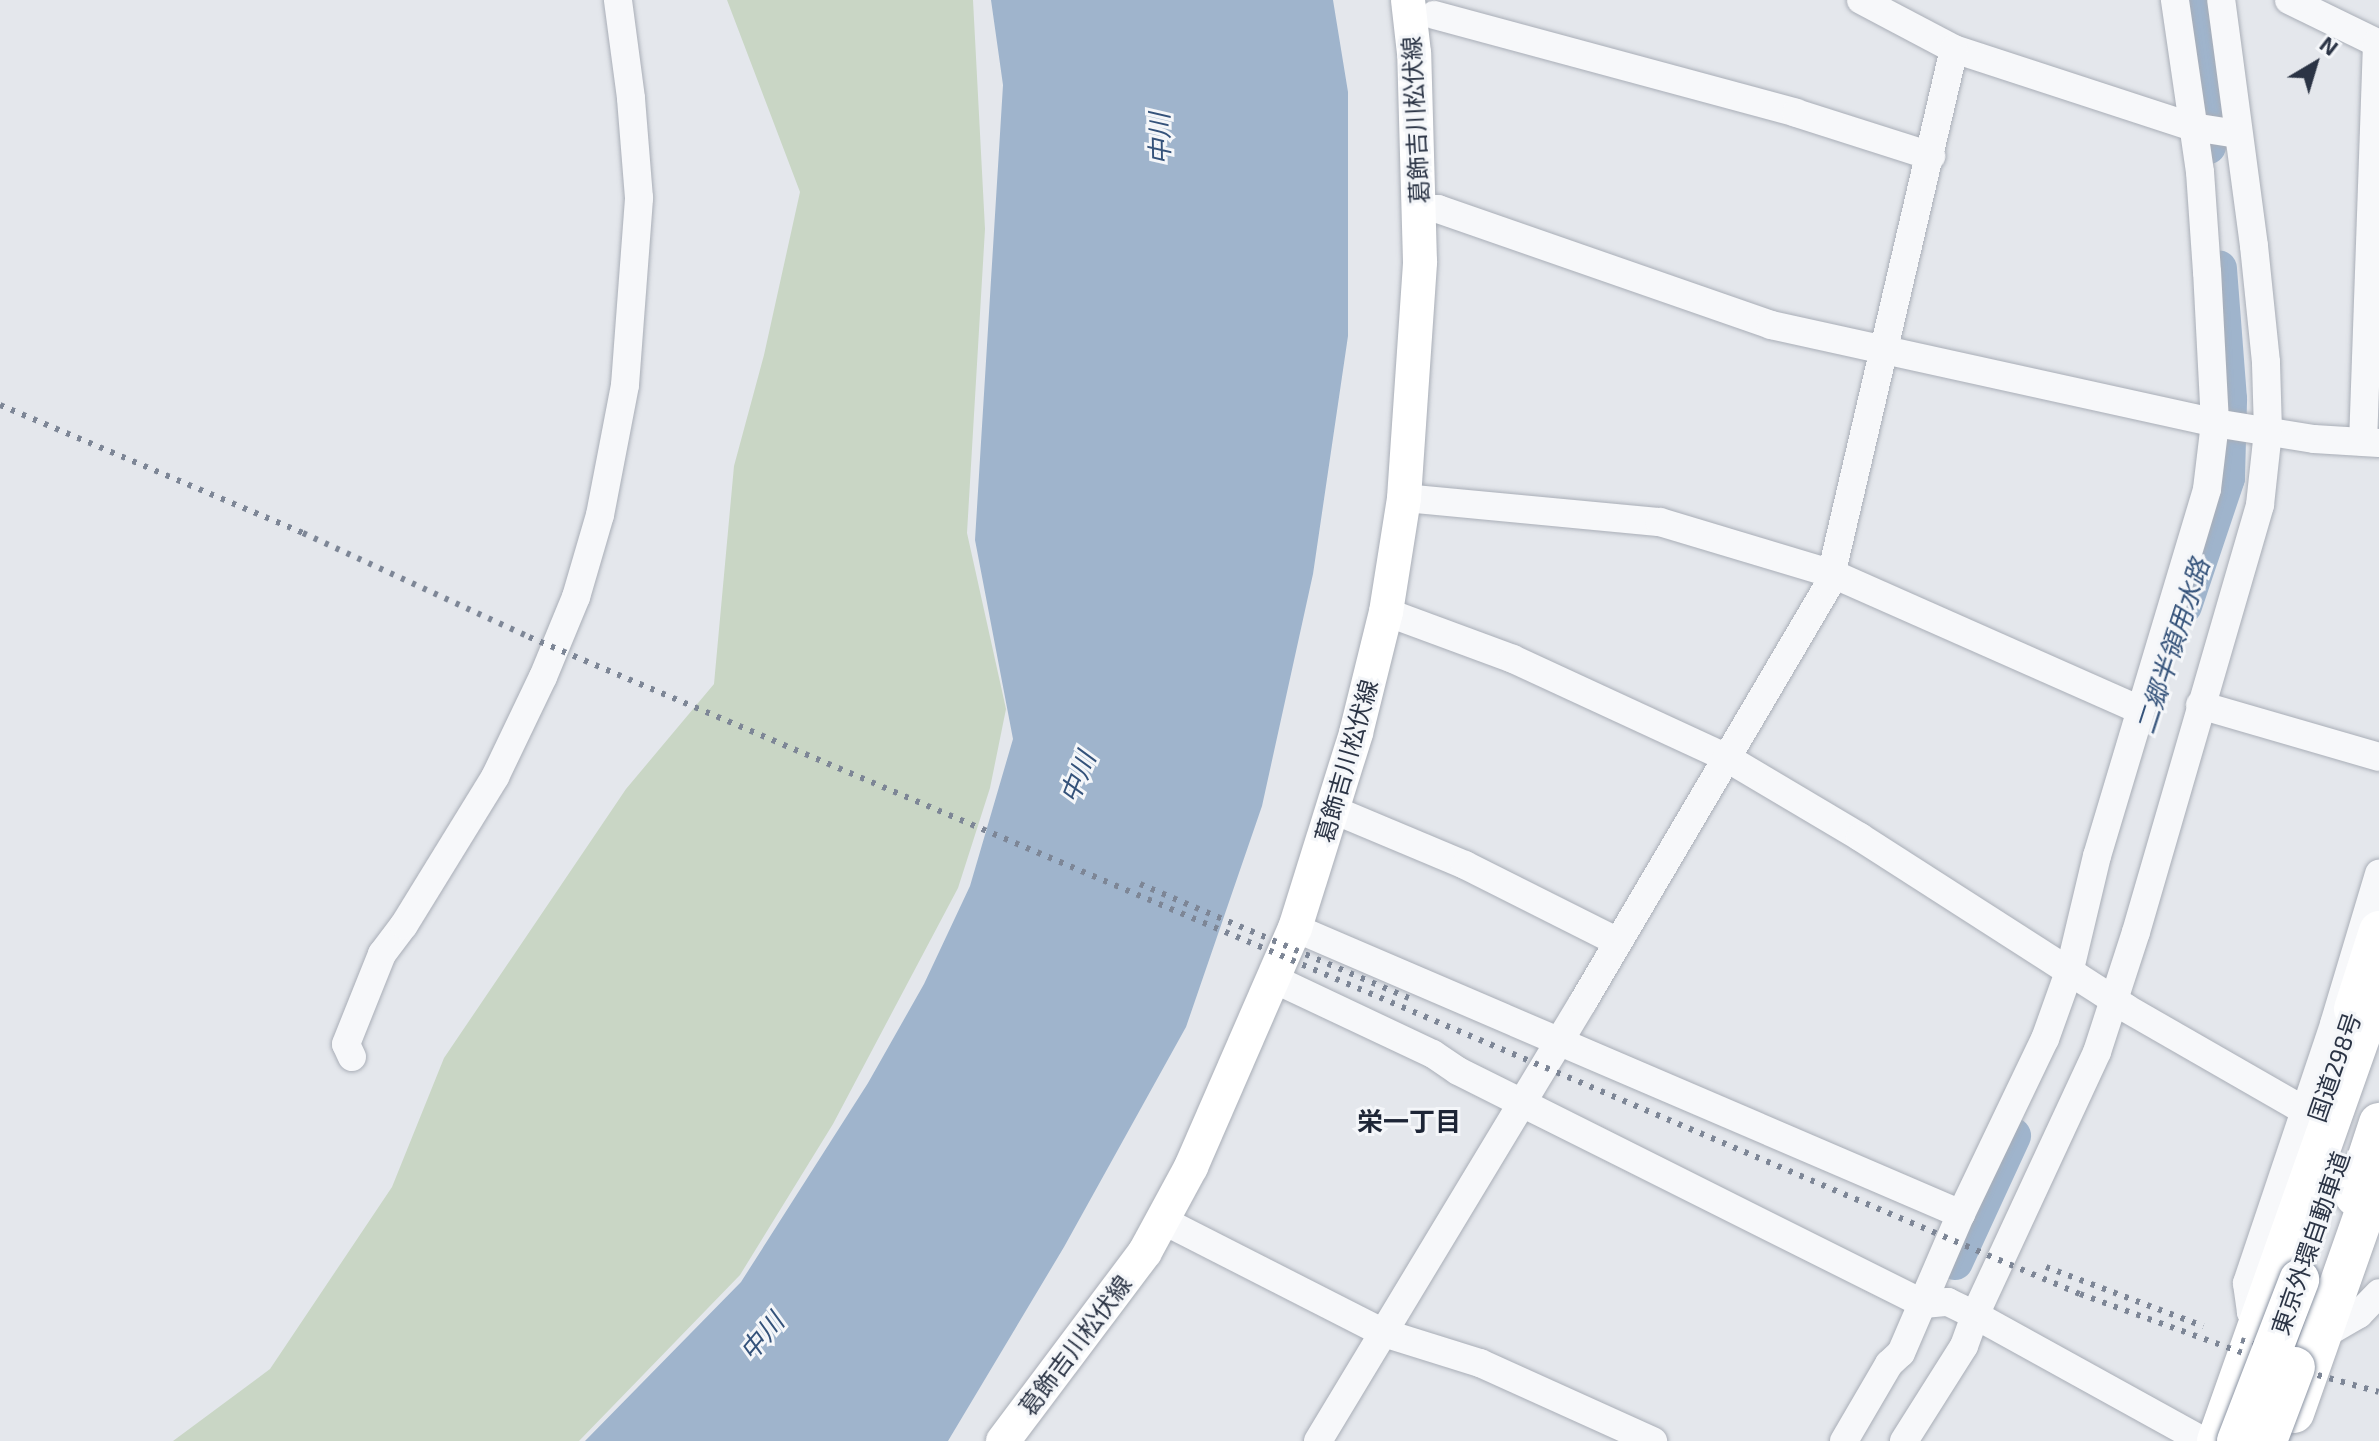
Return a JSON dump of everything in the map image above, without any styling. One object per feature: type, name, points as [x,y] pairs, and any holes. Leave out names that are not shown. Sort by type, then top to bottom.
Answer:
[{"type":"highway","name":"国道298号","points":[[2303,1204],[2299,1170],[2379,931]]},
{"type":"highway","name":"国道298号","points":[[2217,1441],[2379,984]]},
{"type":"highway","name":"東京外環自動車道","points":[[2237,1441],[2299,1280],[2379,1043]]},
{"type":"highway","name":"東京外環自動車道","points":[[2267,1441],[2324,1292],[2379,1123]]},
{"type":"highway","points":[[2283,1441],[2370,1216],[2379,1171]]},
{"type":"main road","name":"葛飾吉川松伏線","points":[[1003,1441],[1092,1324],[1164,1221],[1225,1094],[1274,979],[1295,928],[1334,810],[1386,612],[1404,498],[1420,262],[1414,53],[1426,5]]},
{"type":"street","points":[[352,1057],[346,1044],[382,954],[404,925],[495,777],[543,677],[576,597],[600,515],[625,385],[639,198],[631,98],[618,0]]},
{"type":"street","points":[[1861,0],[1954,49],[2193,127],[2237,134]]},
{"type":"street","points":[[1844,1441],[1889,1364],[1901,1353],[1961,1214],[2045,1039],[2070,969],[2097,856],[2207,489],[2215,423],[2206,258],[2193,127],[2175,0]]},
{"type":"street","points":[[1904,1441],[1964,1346],[1975,1315],[2079,1093],[2260,505],[2268,431],[2254,246],[2221,0]]},
{"type":"street","points":[[1419,209],[1438,209],[1771,325],[2215,423],[2314,439],[2371,442],[2377,43],[2289,0]]},
{"type":"street","points":[[1426,5],[1796,113],[1931,156]]},
{"type":"street","points":[[1318,1441],[1559,1043],[1833,574],[1954,49]]},
{"type":"street","points":[[1404,498],[1660,522],[1833,574],[2140,710]]},
{"type":"street","points":[[1386,612],[1551,675],[1727,758],[2109,995],[2305,1111]]},
{"type":"street","points":[[2200,705],[2379,757]]},
{"type":"street","points":[[1334,810],[1465,865],[1618,942]]},
{"type":"street","points":[[2260,1325],[2251,1312],[2247,1283],[2379,874]]},
{"type":"street","points":[[1295,928],[1961,1214]]},
{"type":"street","points":[[1274,979],[1433,1054],[1458,1071],[1924,1304],[1948,1302],[1975,1315],[2203,1441]]},
{"type":"street","points":[[1164,1221],[1384,1333],[1480,1363],[1653,1441]]},
{"type":"street","points":[[2323,1335],[2359,1314],[2379,1293]]},
{"type":"green space","points":[[727,0],[973,0],[985,229],[967,533],[1006,709],[990,788],[958,888],[833,1124],[740,1275],[579,1441],[173,1441],[270,1369],[392,1187],[444,1058],[626,789],[714,684],[734,466],[764,355],[800,192]]},
{"type":"water","name":"中川","points":[[991,0],[1333,0],[1348,92],[1348,336],[1313,574],[1262,806],[1186,1027],[1064,1247],[948,1441],[585,1441],[741,1282],[868,1083],[924,984],[970,886],[1013,739],[975,540],[1003,85]]},
{"type":"waterway","name":"二郷半領用水路","points":[[2194,0],[2208,146]]},
{"type":"waterway","name":"二郷半領用水路","points":[[2184,606],[2227,478],[2229,399],[2219,268]]},
{"type":"waterway","name":"二郷半領用水路","points":[[1955,1262],[2013,1136]]},
{"type":"railway","points":[[0,405],[303,533],[529,637],[2080,1294],[2260,1359],[2379,1392]]},
{"type":"railway","points":[[1140,884],[1409,998]]},
{"type":"railway","points":[[2046,1267],[2203,1326]]},
{"type":"railway","points":[[2241,1340],[2294,1357]]},
{"type":"district","name":"栄一丁目","points":[[1409,1121]]}]
